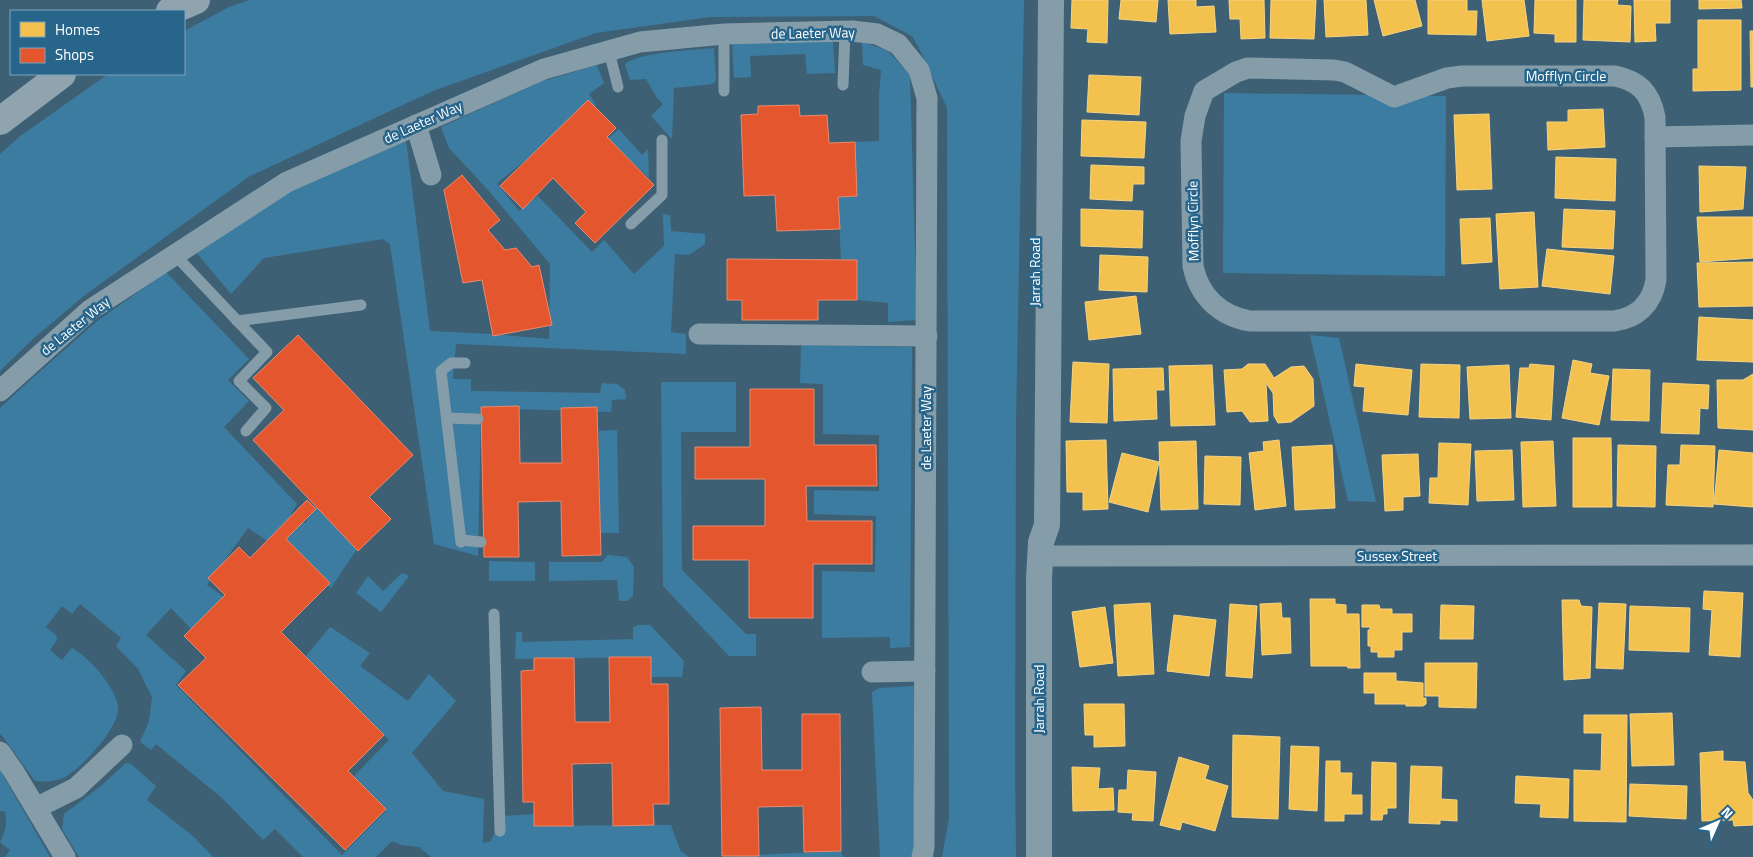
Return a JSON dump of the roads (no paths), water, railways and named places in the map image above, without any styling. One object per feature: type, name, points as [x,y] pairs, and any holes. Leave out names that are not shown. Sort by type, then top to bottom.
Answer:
[{"type":"main road","points":[[172,10],[196,0]]},
{"type":"main road","points":[[0,121],[61,75]]},
{"type":"street","name":"Jarrah Road","points":[[1035,0],[1037,61],[1033,525],[1041,549]]},
{"type":"street","name":"Jarrah Road","points":[[1039,857],[1041,549],[1047,525],[1051,0]]},
{"type":"street","name":"de Laeter Way","points":[[0,391],[90,310],[287,182],[544,69],[640,42],[724,34],[844,31],[877,34],[898,44],[919,70],[927,98],[924,846],[922,857]]},
{"type":"street","name":"Mofflyn Circle","points":[[1248,68],[1334,70],[1346,72],[1394,98],[1447,78],[1462,76],[1614,76],[1628,79],[1640,86],[1647,94],[1653,105],[1655,137],[1655,288],[1644,308],[1636,315],[1625,320],[1250,321],[1238,319],[1212,304],[1196,280],[1193,266],[1191,141],[1195,116],[1204,91],[1236,72],[1248,68]]},
{"type":"street","points":[[416,125],[432,175]]},
{"type":"street","points":[[1655,137],[1753,135]]},
{"type":"street","points":[[699,334],[927,336]]},
{"type":"street","name":"Sussex Street","points":[[1041,549],[1753,555]]},
{"type":"street","points":[[872,672],[925,672]]},
{"type":"street","points":[[36,808],[76,788],[122,746]]},
{"type":"street","points":[[0,752],[65,857]]},
{"type":"lane","points":[[843,85],[844,31]]},
{"type":"lane","points":[[724,34],[724,91]]},
{"type":"lane","points":[[609,51],[618,88]]},
{"type":"lane","points":[[632,224],[662,195],[662,140]]},
{"type":"lane","points":[[175,254],[267,352],[240,380],[266,408],[246,430]]},
{"type":"lane","points":[[237,321],[361,305]]},
{"type":"lane","points":[[465,363],[451,363],[441,371],[461,541],[482,542]]},
{"type":"lane","points":[[447,418],[478,419]]},
{"type":"lane","points":[[494,614],[500,831]]}]
